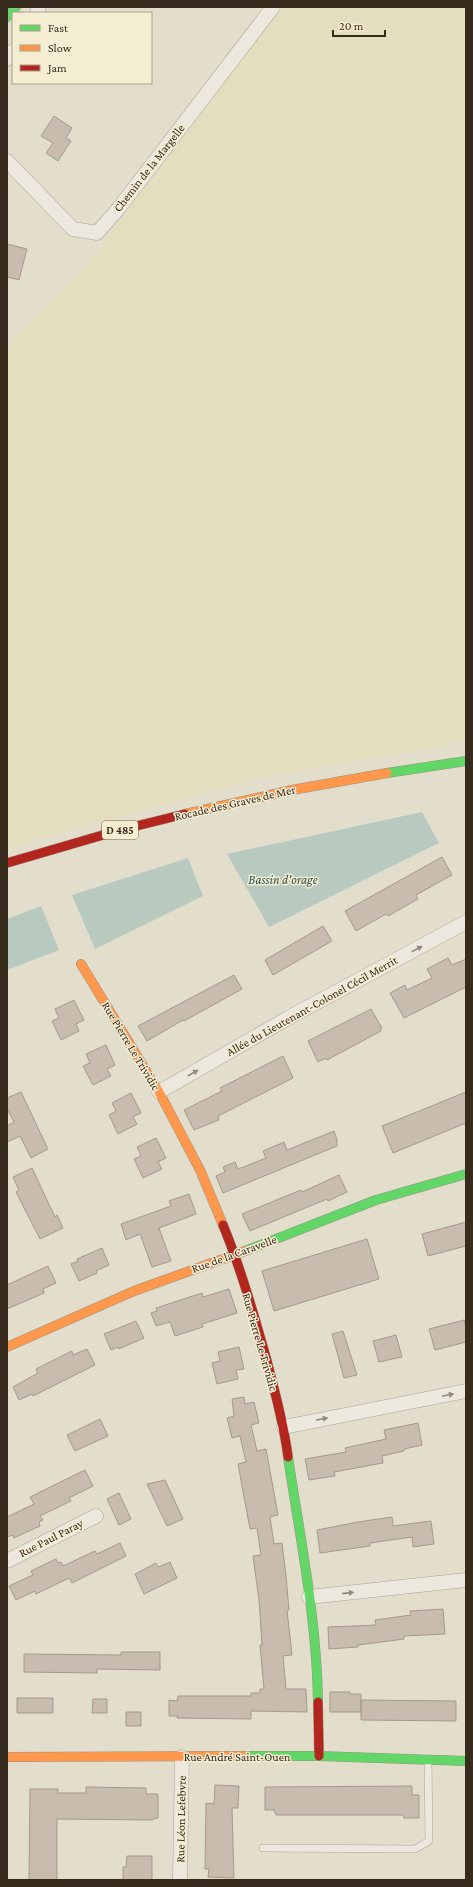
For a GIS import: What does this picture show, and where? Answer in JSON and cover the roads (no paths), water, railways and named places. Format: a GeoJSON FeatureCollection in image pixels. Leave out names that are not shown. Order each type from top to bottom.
{"type":"FeatureCollection","features":[{"type":"Feature","properties":{"kind":"street"},"geometry":{"type":"LineString","coordinates":[[7,17],[16,7]]}},
{"type":"Feature","properties":{"kind":"street","name":"Chemin de la Margelle"},"geometry":{"type":"LineString","coordinates":[[7,160],[73,229],[97,233],[119,208],[273,7]]}},
{"type":"Feature","properties":{"kind":"street","name":"Rocade des Graves de Mer"},"geometry":{"type":"LineString","coordinates":[[7,863],[84,839],[235,802],[381,772],[466,761]]}},
{"type":"Feature","properties":{"kind":"street","name":"Allée du Lieutenant-Colonel Cécil Merrit"},"geometry":{"type":"LineString","coordinates":[[159,1092],[288,1018],[466,922]]}},
{"type":"Feature","properties":{"kind":"street","name":"Rue Pierre Le Trividic"},"geometry":{"type":"LineString","coordinates":[[81,964],[159,1092],[200,1170],[235,1255],[259,1333],[284,1427],[309,1597],[318,1674],[319,1756]]}},
{"type":"Feature","properties":{"kind":"street","name":"Rue de la Caravelle"},"geometry":{"type":"LineString","coordinates":[[7,1347],[134,1291],[235,1255],[376,1200],[466,1174]]}},
{"type":"Feature","properties":{"kind":"street"},"geometry":{"type":"LineString","coordinates":[[284,1427],[466,1392]]}},
{"type":"Feature","properties":{"kind":"street","name":"Rue Paul Paray"},"geometry":{"type":"LineString","coordinates":[[7,1561],[96,1516]]}},
{"type":"Feature","properties":{"kind":"street"},"geometry":{"type":"LineString","coordinates":[[309,1597],[466,1580]]}},
{"type":"Feature","properties":{"kind":"street","name":"Rue André Saint-Ouen"},"geometry":{"type":"LineString","coordinates":[[7,1757],[319,1756],[466,1761]]}},
{"type":"Feature","properties":{"kind":"street","name":"Rue Léon Lefebvre"},"geometry":{"type":"LineString","coordinates":[[180,1880],[182,1757]]}},
{"type":"Feature","properties":{"kind":"lane"},"geometry":{"type":"LineString","coordinates":[[263,1848],[415,1849],[429,1841],[428,1760]]}},
{"type":"Feature","properties":{"kind":"water","name":"Bassin d'orage"},"geometry":{"type":"Polygon","coordinates":[[[422,812],[439,843],[269,927],[227,854],[422,812]]]}},
{"type":"Feature","properties":{"kind":"water"},"geometry":{"type":"Polygon","coordinates":[[[188,858],[203,896],[95,949],[72,895],[188,858]]]}},
{"type":"Feature","properties":{"kind":"water"},"geometry":{"type":"Polygon","coordinates":[[[41,906],[59,950],[7,970],[7,919],[41,906]]]}}]}
